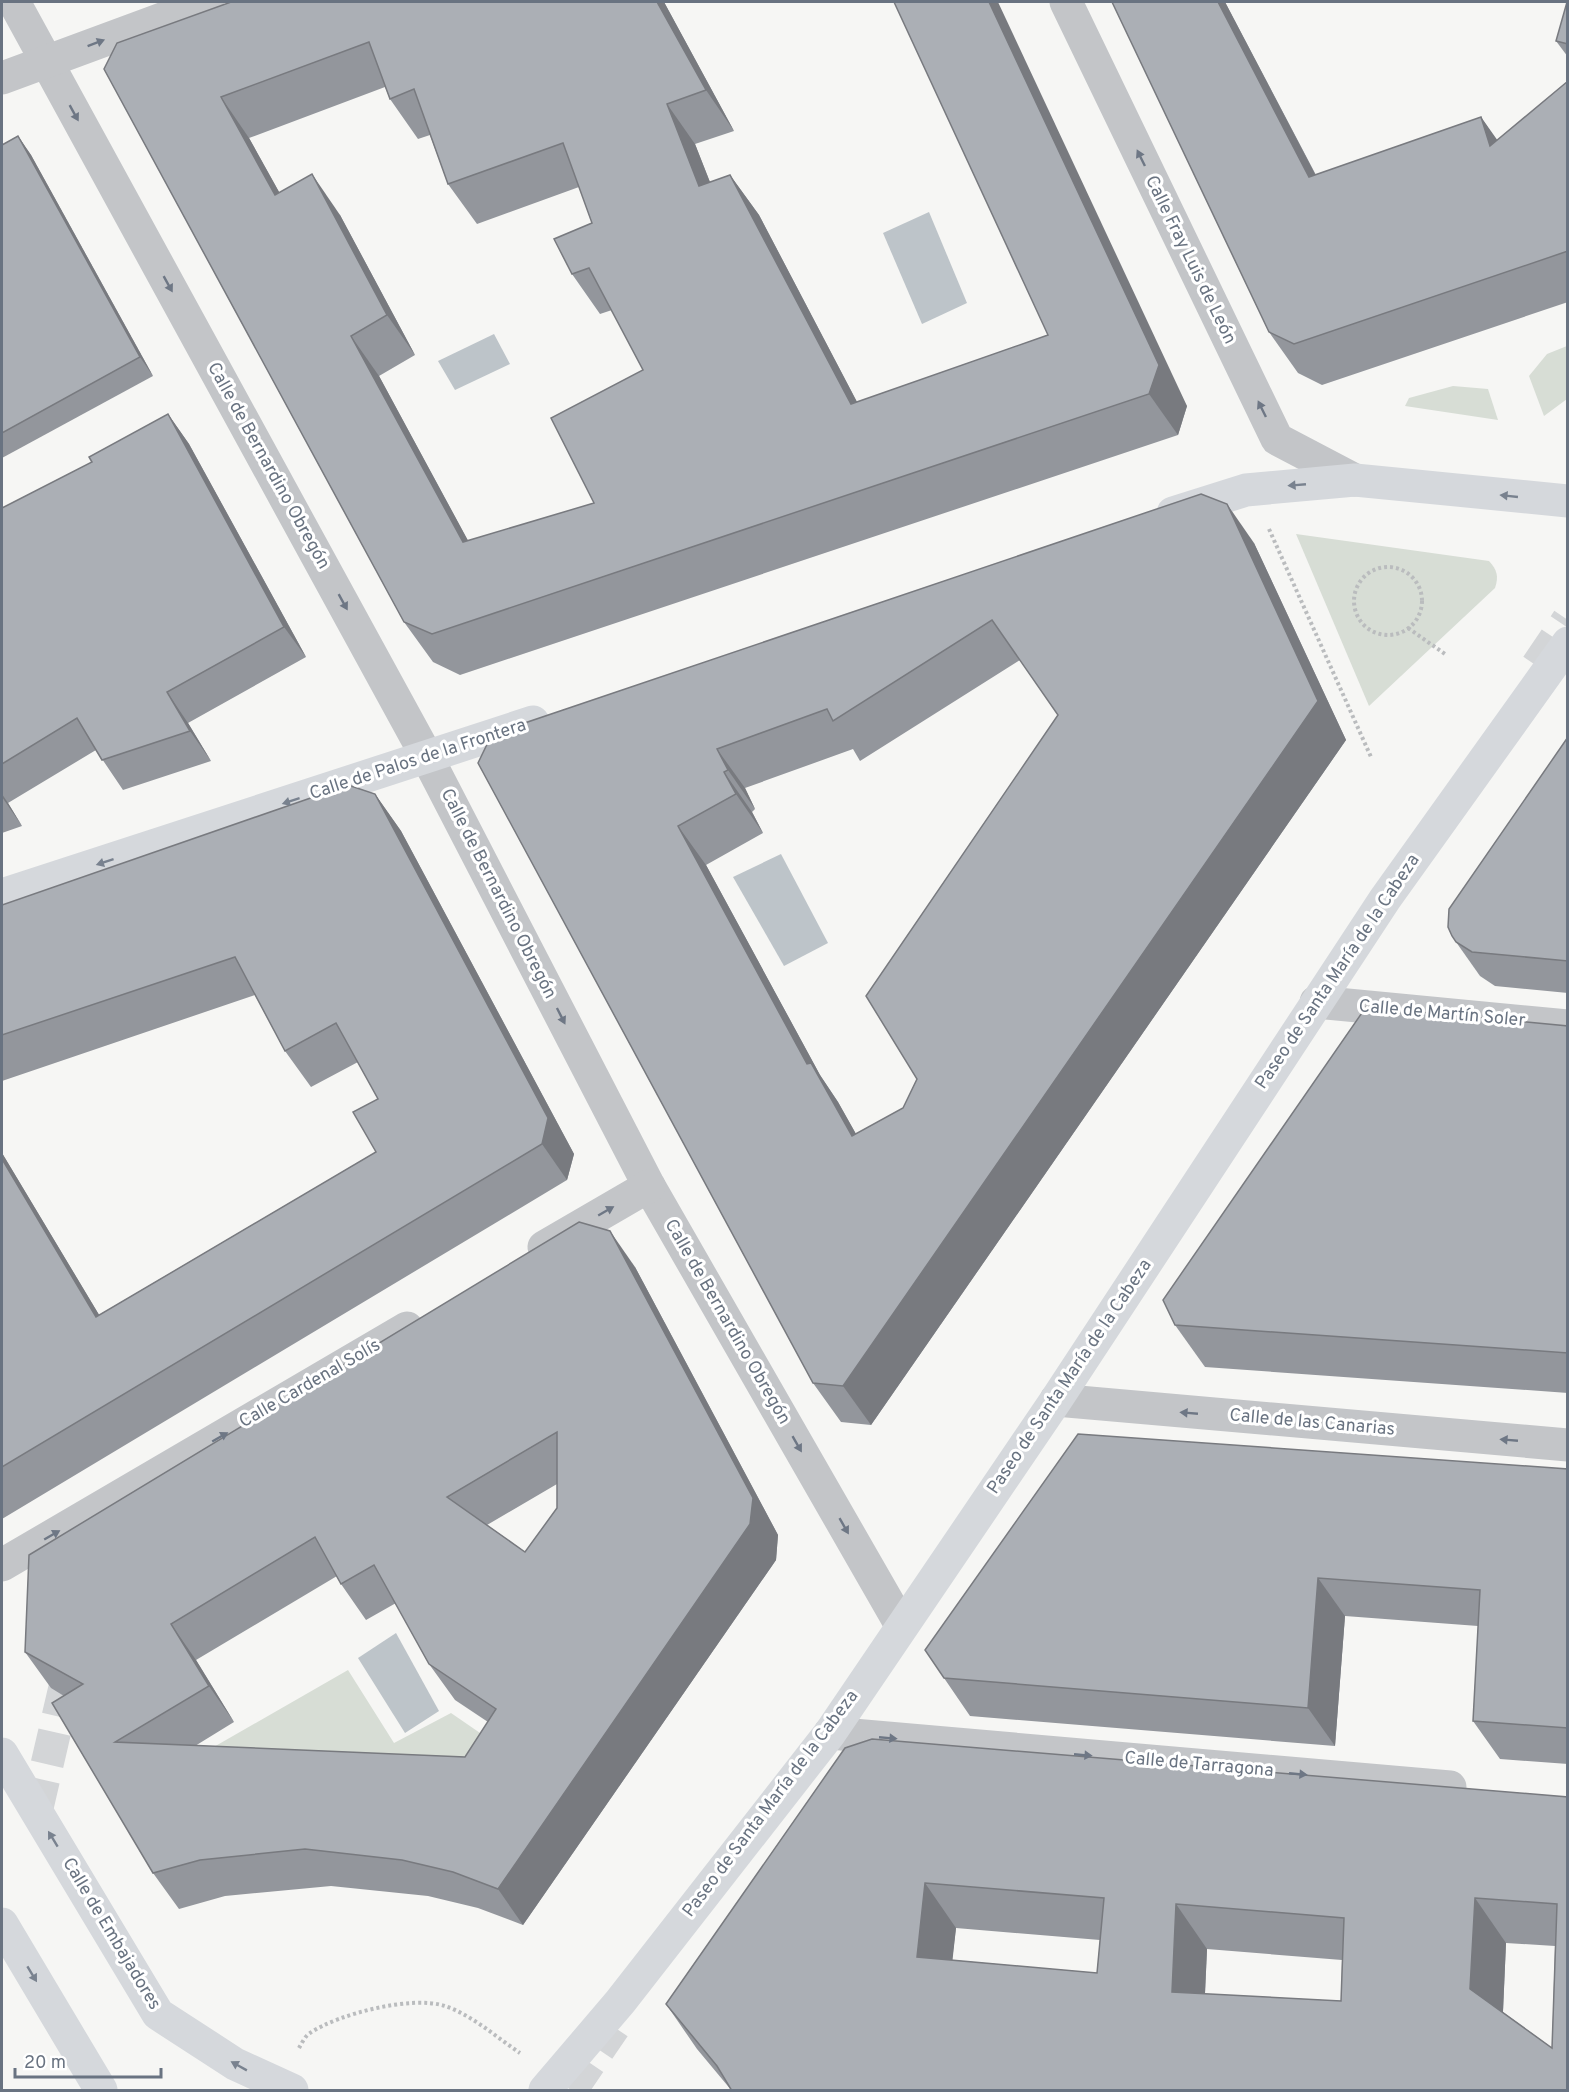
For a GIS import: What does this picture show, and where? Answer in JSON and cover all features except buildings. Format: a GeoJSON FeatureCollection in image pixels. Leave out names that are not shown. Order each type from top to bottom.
{"type":"FeatureCollection","features":[{"type":"Feature","properties":{"kind":"main road"},"geometry":{"type":"LineString","coordinates":[[1143,523],[1246,490],[1355,480],[1568,501]]}},
{"type":"Feature","properties":{"kind":"main road","name":"Paseo de Santa María de la Cabeza"},"geometry":{"type":"LineString","coordinates":[[545,2091],[620,2002],[830,1733],[901,1625],[1056,1400],[1385,899],[1568,643]]}},
{"type":"Feature","properties":{"kind":"main road","name":"Calle de Palos de la Frontera"},"geometry":{"type":"LineString","coordinates":[[2,895],[564,712]]}},
{"type":"Feature","properties":{"kind":"main road","name":"Calle de Embajadores"},"geometry":{"type":"LineString","coordinates":[[2,1754],[158,2014],[235,2064],[292,2091]]}},
{"type":"Feature","properties":{"kind":"main road"},"geometry":{"type":"LineString","coordinates":[[2,1924],[101,2091]]}},
{"type":"Feature","properties":{"kind":"street","name":"Calle de Bernardino Obregón"},"geometry":{"type":"LineString","coordinates":[[14,2],[427,757],[649,1186],[901,1625]]}},
{"type":"Feature","properties":{"kind":"street"},"geometry":{"type":"LineString","coordinates":[[2,78],[208,2]]}},
{"type":"Feature","properties":{"kind":"street","name":"Calle Fray Luis de León"},"geometry":{"type":"LineString","coordinates":[[1066,2],[1276,439],[1355,480]]}},
{"type":"Feature","properties":{"kind":"street","name":"Calle de Martín Soler"},"geometry":{"type":"LineString","coordinates":[[1316,1002],[1568,1026]]}},
{"type":"Feature","properties":{"kind":"street"},"geometry":{"type":"LineString","coordinates":[[523,1260],[649,1186]]}},
{"type":"Feature","properties":{"kind":"street","name":"Calle Cardenal Solís"},"geometry":{"type":"LineString","coordinates":[[2,1565],[431,1313]]}},
{"type":"Feature","properties":{"kind":"street","name":"Calle de las Canarias"},"geometry":{"type":"LineString","coordinates":[[1056,1400],[1568,1445]]}},
{"type":"Feature","properties":{"kind":"street","name":"Calle de Tarragona"},"geometry":{"type":"LineString","coordinates":[[830,1733],[1484,1790]]}},
{"type":"Feature","properties":{"kind":"path"},"geometry":{"type":"LineString","coordinates":[[1267,524],[1371,757]]}},
{"type":"Feature","properties":{"kind":"path"},"geometry":{"type":"LineString","coordinates":[[1384,567],[1395,567],[1414,579],[1422,599],[1421,610],[1416,621],[1408,628],[1387,634],[1376,632],[1359,618],[1354,596],[1364,577],[1384,567]]}},
{"type":"Feature","properties":{"kind":"path"},"geometry":{"type":"LineString","coordinates":[[1408,628],[1445,654]]}},
{"type":"Feature","properties":{"kind":"path"},"geometry":{"type":"LineString","coordinates":[[298,2048],[308,2034],[334,2020],[400,2004],[444,2005],[502,2042]]}},
{"type":"Feature","properties":{"kind":"shaded area"},"geometry":{"type":"Polygon","coordinates":[[[929,212],[967,303],[922,324],[883,233],[929,212]]]}},
{"type":"Feature","properties":{"kind":"shaded area"},"geometry":{"type":"Polygon","coordinates":[[[494,334],[510,364],[455,390],[438,361],[494,334]]]}},
{"type":"Feature","properties":{"kind":"shaded area"},"geometry":{"type":"Polygon","coordinates":[[[1567,346],[1567,399],[1544,416],[1529,376],[1547,354],[1567,346]]]}},
{"type":"Feature","properties":{"kind":"shaded area"},"geometry":{"type":"Polygon","coordinates":[[[1453,386],[1488,389],[1498,420],[1405,406],[1409,398],[1453,386]]]}},
{"type":"Feature","properties":{"kind":"shaded area"},"geometry":{"type":"Polygon","coordinates":[[[1296,534],[1489,561],[1497,577],[1495,588],[1369,706],[1296,534]]]}},
{"type":"Feature","properties":{"kind":"shaded area"},"geometry":{"type":"Polygon","coordinates":[[[781,854],[828,943],[784,966],[733,877],[781,854]]]}},
{"type":"Feature","properties":{"kind":"shaded area"},"geometry":{"type":"Polygon","coordinates":[[[396,1633],[439,1711],[405,1733],[358,1658],[396,1633]]]}},
{"type":"Feature","properties":{"kind":"shaded area"},"geometry":{"type":"Polygon","coordinates":[[[348,1670],[394,1743],[451,1713],[499,1746],[474,1780],[212,1748],[348,1670]]]}},
{"type":"Feature","properties":{"kind":"tunnel"},"geometry":{"type":"LineString","coordinates":[[1537,666],[1568,620]]}},
{"type":"Feature","properties":{"kind":"tunnel"},"geometry":{"type":"LineString","coordinates":[[36,1812],[69,1670]]}},
{"type":"Feature","properties":{"kind":"tunnel"},"geometry":{"type":"LineString","coordinates":[[571,2090],[614,2027]]}}]}
